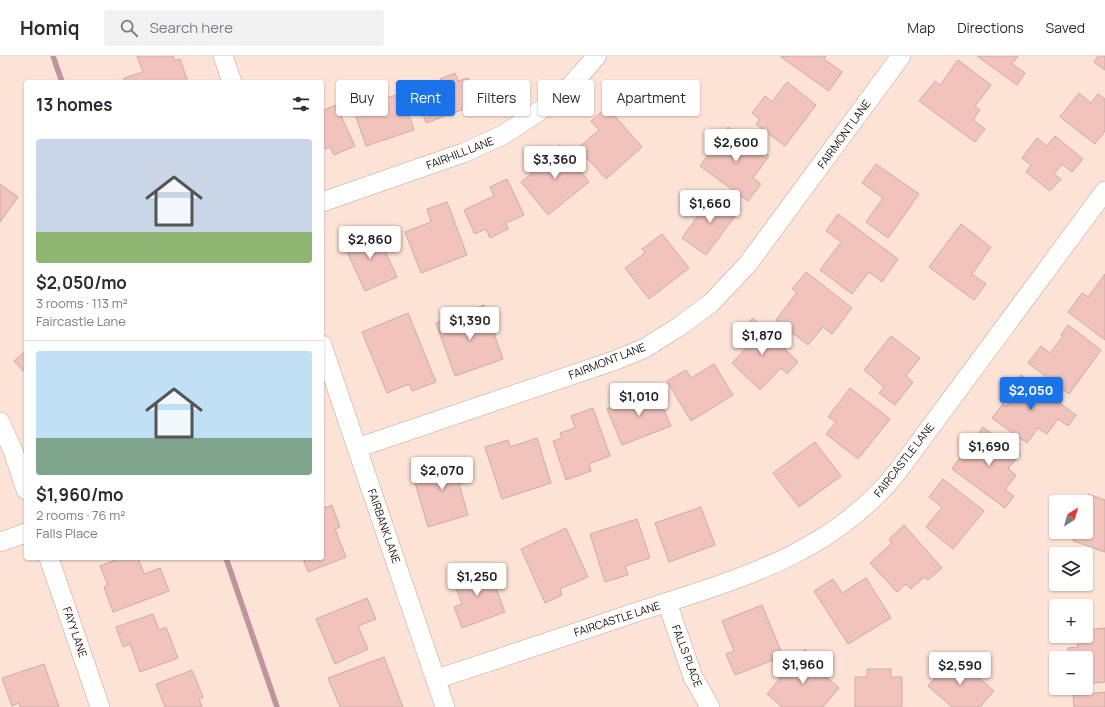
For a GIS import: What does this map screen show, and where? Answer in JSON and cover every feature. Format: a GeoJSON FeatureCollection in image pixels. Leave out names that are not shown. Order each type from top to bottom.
{"type":"FeatureCollection","features":[{"type":"Feature","properties":{"kind":"street"},"geometry":{"type":"LineString","coordinates":[[223,56],[231,80]]}},
{"type":"Feature","properties":{"kind":"street","name":"FAIRHILL LANE"},"geometry":{"type":"LineString","coordinates":[[324,201],[463,153],[503,135],[563,94],[597,56]]}},
{"type":"Feature","properties":{"kind":"street","name":"FAIRMONT LANE"},"geometry":{"type":"LineString","coordinates":[[357,448],[616,360],[655,342],[695,315],[724,291],[747,265],[901,56]]}},
{"type":"Feature","properties":{"kind":"street","name":"FAIRCASTLE LANE"},"geometry":{"type":"LineString","coordinates":[[436,679],[667,602],[788,558],[820,541],[861,511],[887,485],[1105,192]]}},
{"type":"Feature","properties":{"kind":"street","name":"FAIRBANK LANE"},"geometry":{"type":"LineString","coordinates":[[324,351],[445,707]]}},
{"type":"Feature","properties":{"kind":"street"},"geometry":{"type":"LineString","coordinates":[[0,422],[13,451],[24,484]]}},
{"type":"Feature","properties":{"kind":"street"},"geometry":{"type":"LineString","coordinates":[[0,542],[24,534]]}},
{"type":"Feature","properties":{"kind":"street","name":"FAYY LANE"},"geometry":{"type":"LineString","coordinates":[[50,560],[100,707]]}},
{"type":"Feature","properties":{"kind":"street","name":"FALLS PLACE"},"geometry":{"type":"LineString","coordinates":[[667,602],[694,677],[710,707]]}},
{"type":"Feature","properties":{"kind":"building"},"geometry":{"type":"Polygon","coordinates":[[[137,56],[173,56],[175,61],[180,59],[187,80],[124,80],[124,78],[143,72],[137,56]]]}},
{"type":"Feature","properties":{"kind":"building"},"geometry":{"type":"Polygon","coordinates":[[[781,56],[826,56],[824,59],[842,72],[829,91],[781,56]]]}},
{"type":"Feature","properties":{"kind":"building"},"geometry":{"type":"Polygon","coordinates":[[[977,56],[1018,56],[1012,64],[1025,73],[1017,85],[977,56]]]}},
{"type":"Feature","properties":{"kind":"building"},"geometry":{"type":"Polygon","coordinates":[[[1098,56],[1105,56],[1105,70],[1094,62],[1098,56]]]}},
{"type":"Feature","properties":{"kind":"building"},"geometry":{"type":"Polygon","coordinates":[[[958,60],[991,85],[975,106],[980,110],[973,120],[985,129],[975,142],[919,101],[935,81],[940,85],[958,60]]]}},
{"type":"Feature","properties":{"kind":"building"},"geometry":{"type":"Polygon","coordinates":[[[455,73],[458,81],[468,78],[469,80],[463,80],[463,109],[455,112],[455,80],[440,79],[455,73]]]}},
{"type":"Feature","properties":{"kind":"building"},"geometry":{"type":"Polygon","coordinates":[[[787,82],[816,105],[785,146],[756,124],[760,119],[752,113],[765,96],[772,102],[787,82]]]}},
{"type":"Feature","properties":{"kind":"building"},"geometry":{"type":"Polygon","coordinates":[[[1079,93],[1091,103],[1098,94],[1105,99],[1105,131],[1095,144],[1060,117],[1079,93]]]}},
{"type":"Feature","properties":{"kind":"building"},"geometry":{"type":"Polygon","coordinates":[[[396,95],[396,116],[409,116],[414,130],[366,146],[356,116],[388,116],[388,98],[396,95]]]}},
{"type":"Feature","properties":{"kind":"building"},"geometry":{"type":"Polygon","coordinates":[[[336,105],[336,116],[341,116],[355,146],[334,155],[330,147],[324,149],[324,110],[336,105]]]}},
{"type":"Feature","properties":{"kind":"building"},"geometry":{"type":"Polygon","coordinates":[[[602,111],[602,116],[615,116],[642,147],[606,179],[578,148],[599,130],[591,121],[602,111]]]}},
{"type":"Feature","properties":{"kind":"building"},"geometry":{"type":"Polygon","coordinates":[[[423,116],[445,116],[426,123],[423,116]]]}},
{"type":"Feature","properties":{"kind":"building"},"geometry":{"type":"Polygon","coordinates":[[[728,127],[769,156],[753,178],[761,184],[748,201],[700,166],[728,127]]]}},
{"type":"Feature","properties":{"kind":"building"},"geometry":{"type":"Polygon","coordinates":[[[1055,136],[1083,159],[1072,172],[1062,164],[1054,174],[1061,179],[1050,191],[1026,172],[1031,165],[1022,158],[1037,138],[1047,146],[1055,136]]]}},
{"type":"Feature","properties":{"kind":"building"},"geometry":{"type":"Polygon","coordinates":[[[560,145],[589,182],[548,215],[521,182],[544,164],[540,160],[560,145]]]}},
{"type":"Feature","properties":{"kind":"building"},"geometry":{"type":"Polygon","coordinates":[[[876,164],[919,194],[888,238],[866,222],[883,198],[862,183],[876,164]]]}},
{"type":"Feature","properties":{"kind":"building"},"geometry":{"type":"Polygon","coordinates":[[[507,179],[524,215],[506,223],[508,229],[490,238],[486,229],[475,234],[464,210],[494,196],[490,187],[507,179]]]}},
{"type":"Feature","properties":{"kind":"building"},"geometry":{"type":"Polygon","coordinates":[[[0,184],[18,197],[0,222],[0,184]]]}},
{"type":"Feature","properties":{"kind":"building"},"geometry":{"type":"Polygon","coordinates":[[[714,193],[739,211],[706,255],[682,238],[714,193]]]}},
{"type":"Feature","properties":{"kind":"building"},"geometry":{"type":"Polygon","coordinates":[[[447,202],[467,255],[421,273],[405,232],[431,222],[427,209],[447,202]]]}},
{"type":"Feature","properties":{"kind":"building"},"geometry":{"type":"Polygon","coordinates":[[[838,214],[898,259],[882,282],[869,272],[852,294],[820,270],[841,242],[826,231],[838,214]]]}},
{"type":"Feature","properties":{"kind":"building"},"geometry":{"type":"Polygon","coordinates":[[[961,224],[991,247],[972,274],[986,284],[974,300],[929,267],[961,224]]]}},
{"type":"Feature","properties":{"kind":"building"},"geometry":{"type":"Polygon","coordinates":[[[375,229],[397,277],[365,291],[343,243],[375,229]]]}},
{"type":"Feature","properties":{"kind":"building"},"geometry":{"type":"Polygon","coordinates":[[[662,234],[689,268],[649,299],[625,268],[645,253],[642,249],[662,234]]]}},
{"type":"Feature","properties":{"kind":"building"},"geometry":{"type":"Polygon","coordinates":[[[806,272],[852,308],[832,334],[823,327],[808,345],[776,320],[797,292],[792,289],[806,272]]]}},
{"type":"Feature","properties":{"kind":"building"},"geometry":{"type":"Polygon","coordinates":[[[1105,274],[1105,340],[1068,312],[1082,293],[1088,297],[1105,274]]]}},
{"type":"Feature","properties":{"kind":"building"},"geometry":{"type":"Polygon","coordinates":[[[484,305],[503,359],[455,376],[436,323],[484,305]]]}},
{"type":"Feature","properties":{"kind":"building"},"geometry":{"type":"Polygon","coordinates":[[[408,313],[436,382],[412,391],[409,384],[387,393],[362,332],[408,313]]]}},
{"type":"Feature","properties":{"kind":"building"},"geometry":{"type":"Polygon","coordinates":[[[753,318],[798,362],[787,374],[781,368],[760,390],[732,363],[750,344],[738,333],[753,318]]]}},
{"type":"Feature","properties":{"kind":"building"},"geometry":{"type":"Polygon","coordinates":[[[1068,325],[1101,350],[1069,394],[1028,363],[1041,346],[1050,353],[1063,336],[1061,335],[1068,325]]]}},
{"type":"Feature","properties":{"kind":"building"},"geometry":{"type":"Polygon","coordinates":[[[891,336],[920,358],[906,376],[913,382],[895,405],[879,393],[884,387],[864,370],[891,336]]]}},
{"type":"Feature","properties":{"kind":"building"},"geometry":{"type":"Polygon","coordinates":[[[24,353],[24,372],[14,361],[24,353]]]}},
{"type":"Feature","properties":{"kind":"building"},"geometry":{"type":"Polygon","coordinates":[[[714,364],[733,395],[691,421],[667,381],[686,370],[691,378],[714,364]]]}},
{"type":"Feature","properties":{"kind":"building"},"geometry":{"type":"Polygon","coordinates":[[[1021,375],[1076,415],[1068,426],[1058,419],[1047,434],[1038,428],[1027,443],[992,418],[1003,404],[1006,407],[1014,397],[1008,392],[1021,375]]]}},
{"type":"Feature","properties":{"kind":"building"},"geometry":{"type":"Polygon","coordinates":[[[850,388],[890,419],[858,459],[826,434],[836,422],[828,417],[850,388]]]}},
{"type":"Feature","properties":{"kind":"building"},"geometry":{"type":"Polygon","coordinates":[[[655,389],[671,426],[622,445],[607,409],[655,389]]]}},
{"type":"Feature","properties":{"kind":"building"},"geometry":{"type":"Polygon","coordinates":[[[593,408],[610,456],[589,464],[591,471],[566,480],[553,441],[562,438],[560,433],[575,428],[571,416],[593,408]]]}},
{"type":"Feature","properties":{"kind":"building"},"geometry":{"type":"Polygon","coordinates":[[[983,427],[1020,454],[1008,469],[1016,475],[1005,490],[1014,496],[1005,508],[952,469],[965,451],[970,455],[979,444],[974,440],[983,427]]]}},
{"type":"Feature","properties":{"kind":"building"},"geometry":{"type":"Polygon","coordinates":[[[537,438],[551,483],[502,499],[485,447],[508,440],[510,447],[537,438]]]}},
{"type":"Feature","properties":{"kind":"building"},"geometry":{"type":"Polygon","coordinates":[[[815,442],[841,476],[799,507],[773,473],[815,442]]]}},
{"type":"Feature","properties":{"kind":"building"},"geometry":{"type":"Polygon","coordinates":[[[463,458],[470,481],[459,484],[468,515],[428,527],[412,472],[463,458]]]}},
{"type":"Feature","properties":{"kind":"building"},"geometry":{"type":"Polygon","coordinates":[[[943,479],[984,511],[953,549],[926,527],[942,507],[929,497],[943,479]]]}},
{"type":"Feature","properties":{"kind":"building"},"geometry":{"type":"Polygon","coordinates":[[[1093,496],[1105,500],[1105,552],[1073,541],[1073,539],[1093,539],[1093,496]]]}},
{"type":"Feature","properties":{"kind":"building"},"geometry":{"type":"Polygon","coordinates":[[[332,505],[340,527],[335,529],[346,557],[308,572],[304,560],[324,560],[324,508],[332,505]]]}},
{"type":"Feature","properties":{"kind":"building"},"geometry":{"type":"Polygon","coordinates":[[[701,507],[715,545],[669,562],[655,523],[701,507]]]}},
{"type":"Feature","properties":{"kind":"building"},"geometry":{"type":"Polygon","coordinates":[[[637,519],[650,558],[625,566],[628,575],[605,582],[590,534],[637,519]]]}},
{"type":"Feature","properties":{"kind":"building"},"geometry":{"type":"Polygon","coordinates":[[[904,525],[942,568],[928,580],[924,577],[911,589],[906,584],[897,592],[870,563],[892,543],[889,539],[904,525]]]}},
{"type":"Feature","properties":{"kind":"building"},"geometry":{"type":"Polygon","coordinates":[[[566,528],[588,577],[560,589],[562,595],[545,603],[521,549],[566,528]]]}},
{"type":"Feature","properties":{"kind":"building"},"geometry":{"type":"Polygon","coordinates":[[[116,560],[139,560],[144,574],[160,568],[169,591],[113,612],[104,587],[108,585],[100,566],[116,560]]]}},
{"type":"Feature","properties":{"kind":"building"},"geometry":{"type":"Polygon","coordinates":[[[487,565],[505,612],[462,628],[454,607],[462,604],[452,578],[487,565]]]}},
{"type":"Feature","properties":{"kind":"building"},"geometry":{"type":"Polygon","coordinates":[[[866,578],[891,618],[848,644],[814,591],[833,579],[842,593],[866,578]]]}},
{"type":"Feature","properties":{"kind":"building"},"geometry":{"type":"Polygon","coordinates":[[[367,598],[376,619],[358,626],[368,649],[335,664],[316,619],[367,598]]]}},
{"type":"Feature","properties":{"kind":"building"},"geometry":{"type":"Polygon","coordinates":[[[762,605],[783,656],[735,675],[726,654],[734,651],[722,621],[762,605]]]}},
{"type":"Feature","properties":{"kind":"building"},"geometry":{"type":"Polygon","coordinates":[[[153,614],[159,630],[166,627],[178,658],[140,672],[130,644],[123,647],[116,627],[153,614]]]}},
{"type":"Feature","properties":{"kind":"building"},"geometry":{"type":"Polygon","coordinates":[[[1105,628],[1105,682],[1093,683],[1093,651],[1068,651],[1068,648],[1078,647],[1078,643],[1093,643],[1093,629],[1105,628]]]}},
{"type":"Feature","properties":{"kind":"building"},"geometry":{"type":"Polygon","coordinates":[[[805,649],[817,660],[813,665],[839,688],[823,707],[782,707],[767,694],[805,649]]]}},
{"type":"Feature","properties":{"kind":"building"},"geometry":{"type":"Polygon","coordinates":[[[954,656],[994,691],[980,707],[952,707],[928,686],[954,656]]]}},
{"type":"Feature","properties":{"kind":"building"},"geometry":{"type":"Polygon","coordinates":[[[384,657],[403,707],[340,707],[328,678],[384,657]]]}},
{"type":"Feature","properties":{"kind":"building"},"geometry":{"type":"Polygon","coordinates":[[[44,664],[59,707],[20,707],[19,703],[12,706],[2,678],[44,664]]]}},
{"type":"Feature","properties":{"kind":"building"},"geometry":{"type":"Polygon","coordinates":[[[867,669],[891,669],[891,677],[902,677],[902,707],[855,707],[855,677],[867,677],[867,669]]]}},
{"type":"Feature","properties":{"kind":"building"},"geometry":{"type":"Polygon","coordinates":[[[192,670],[203,697],[199,699],[202,707],[165,707],[156,684],[192,670]]]}},
{"type":"Feature","properties":{"kind":"building"},"geometry":{"type":"Polygon","coordinates":[[[1105,692],[1105,707],[1074,707],[1073,695],[1093,695],[1093,693],[1105,692]]]}},
{"type":"Feature","properties":{"kind":"waterway"},"geometry":{"type":"LineString","coordinates":[[53,56],[61,80]]}},
{"type":"Feature","properties":{"kind":"waterway"},"geometry":{"type":"LineString","coordinates":[[227,560],[277,707]]}}]}
